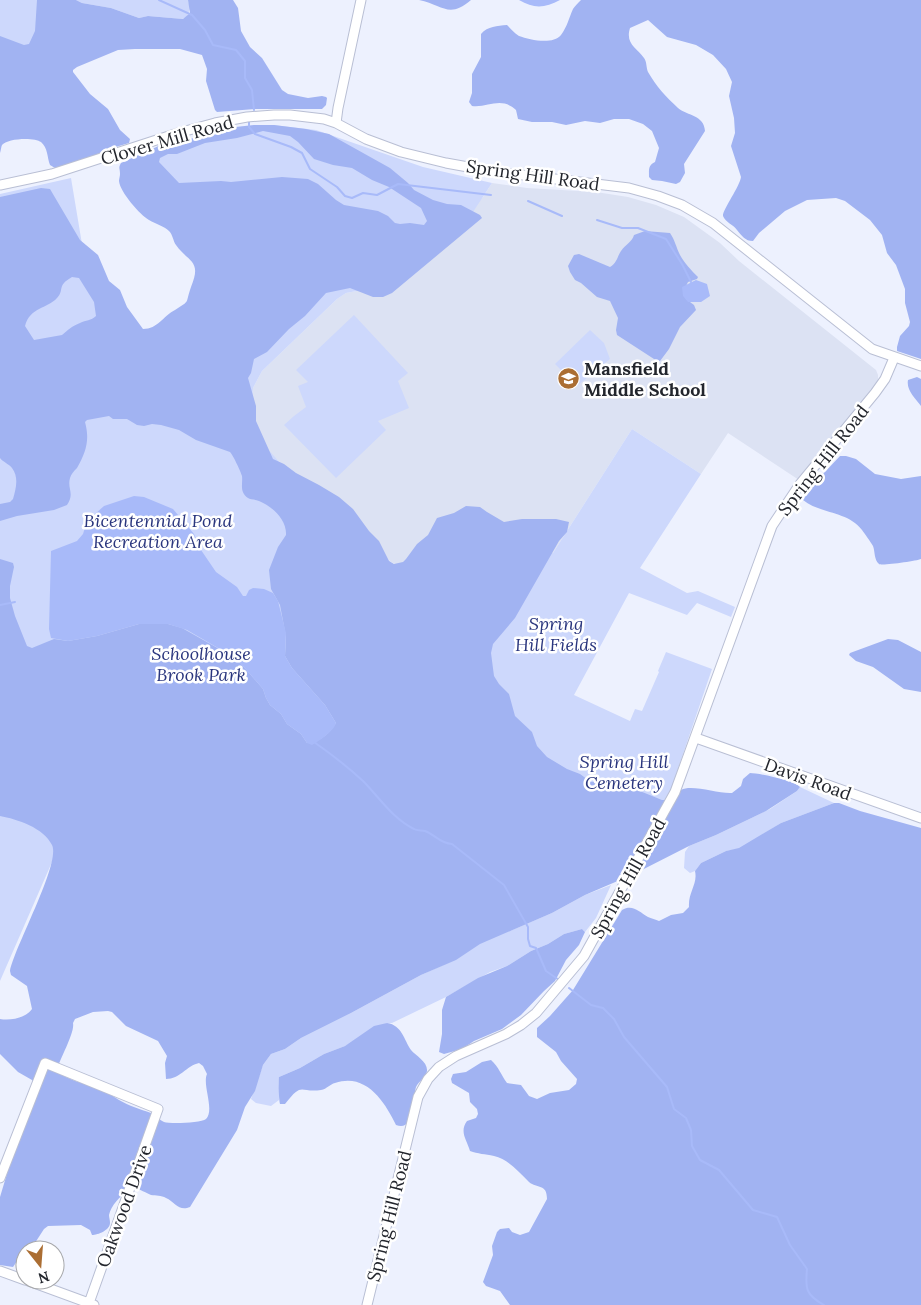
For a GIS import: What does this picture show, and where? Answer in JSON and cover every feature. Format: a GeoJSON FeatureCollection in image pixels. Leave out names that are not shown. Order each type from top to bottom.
{"type":"FeatureCollection","features":[{"type":"Feature","properties":{"kind":"street"},"geometry":{"type":"LineString","coordinates":[[336,123],[361,0]]}},
{"type":"Feature","properties":{"kind":"street","name":"Clover Mill Road"},"geometry":{"type":"LineString","coordinates":[[0,186],[52,174],[178,133],[247,116],[290,115],[324,119],[336,123]]}},
{"type":"Feature","properties":{"kind":"street","name":"Spring Hill Road"},"geometry":{"type":"LineString","coordinates":[[336,123],[366,139],[401,152],[446,163],[490,171],[628,188],[682,205],[713,223],[872,349],[894,358],[875,393],[800,484],[772,526],[675,792],[584,956],[542,1006],[521,1025],[506,1034],[456,1056],[439,1067],[428,1079],[418,1097],[367,1305]]}},
{"type":"Feature","properties":{"kind":"street"},"geometry":{"type":"LineString","coordinates":[[894,358],[921,366]]}},
{"type":"Feature","properties":{"kind":"street","name":"Davis Road"},"geometry":{"type":"LineString","coordinates":[[696,738],[921,818]]}},
{"type":"Feature","properties":{"kind":"street","name":"Oakwood Drive"},"geometry":{"type":"LineString","coordinates":[[0,1178],[45,1063],[158,1109],[92,1304]]}},
{"type":"Feature","properties":{"kind":"street"},"geometry":{"type":"LineString","coordinates":[[0,1271],[15,1276]]}},
{"type":"Feature","properties":{"kind":"street"},"geometry":{"type":"LineString","coordinates":[[54,1290],[92,1304]]}},
{"type":"Feature","properties":{"kind":"shaded area"},"geometry":{"type":"Polygon","coordinates":[[[519,0],[560,0],[549,5],[535,6],[519,0]]]}},
{"type":"Feature","properties":{"kind":"shaded area","name":"Mansfield Middle School"},"geometry":{"type":"Polygon","coordinates":[[[492,183],[527,188],[596,192],[628,197],[656,205],[684,217],[720,243],[739,261],[876,370],[878,382],[799,480],[728,433],[701,474],[632,429],[553,553],[528,542],[410,572],[391,562],[273,456],[254,422],[253,388],[262,371],[337,299],[346,293],[362,290],[483,197],[492,183]]]}},
{"type":"Feature","properties":{"kind":"shaded area"},"geometry":{"type":"Polygon","coordinates":[[[696,280],[707,284],[710,296],[701,302],[688,302],[683,296],[682,287],[696,280]]]}},
{"type":"Feature","properties":{"kind":"shaded area"},"geometry":{"type":"Polygon","coordinates":[[[134,496],[144,497],[173,509],[194,534],[201,550],[216,572],[237,587],[243,596],[246,596],[249,590],[253,588],[264,589],[273,593],[278,601],[286,633],[285,656],[292,668],[325,705],[336,723],[326,736],[312,745],[307,743],[301,734],[287,724],[281,714],[270,705],[263,689],[237,659],[187,630],[168,624],[139,624],[97,636],[68,641],[51,638],[49,629],[51,551],[77,541],[83,534],[87,521],[104,506],[134,496]]]}},
{"type":"Feature","properties":{"kind":"green space"},"geometry":{"type":"Polygon","coordinates":[[[0,0],[65,0],[96,24],[0,72],[0,0]]]}},
{"type":"Feature","properties":{"kind":"green space"},"geometry":{"type":"Polygon","coordinates":[[[37,0],[76,0],[82,3],[111,8],[139,18],[148,16],[183,19],[190,13],[188,0],[233,0],[238,8],[241,31],[250,47],[262,58],[282,90],[288,94],[308,98],[326,97],[326,105],[322,109],[255,109],[217,112],[206,81],[207,69],[202,55],[180,49],[118,50],[77,67],[73,72],[90,94],[108,109],[120,130],[130,139],[129,143],[55,168],[50,165],[45,147],[38,140],[21,139],[9,141],[2,145],[0,153],[0,36],[24,45],[29,44],[35,31],[37,0]]]}},
{"type":"Feature","properties":{"kind":"green space"},"geometry":{"type":"Polygon","coordinates":[[[76,0],[188,0],[190,8],[187,17],[183,19],[148,16],[139,18],[111,8],[82,3],[76,0]]]}},
{"type":"Feature","properties":{"kind":"green space"},"geometry":{"type":"Polygon","coordinates":[[[419,0],[471,0],[457,9],[451,10],[419,0]]]}},
{"type":"Feature","properties":{"kind":"green space"},"geometry":{"type":"Polygon","coordinates":[[[581,0],[921,0],[921,359],[897,351],[900,336],[909,326],[910,322],[905,303],[905,289],[896,265],[887,253],[882,235],[870,220],[845,201],[836,198],[807,200],[785,211],[759,233],[753,241],[744,238],[724,218],[723,213],[741,177],[731,146],[735,133],[729,96],[732,82],[726,69],[713,55],[696,45],[667,37],[648,20],[630,28],[630,42],[645,60],[648,72],[658,87],[678,108],[695,116],[704,126],[705,131],[684,164],[685,173],[680,182],[676,184],[652,180],[649,177],[649,168],[655,162],[659,148],[652,131],[643,124],[629,119],[614,119],[600,123],[585,121],[566,125],[552,122],[532,122],[518,119],[516,110],[505,104],[472,106],[469,102],[472,93],[472,74],[481,57],[481,34],[484,31],[493,27],[507,25],[519,36],[535,40],[553,40],[561,35],[573,9],[581,0]]]}},
{"type":"Feature","properties":{"kind":"green space","name":"Schoolhouse Brook Park"},"geometry":{"type":"Polygon","coordinates":[[[254,125],[274,125],[329,134],[390,168],[414,190],[433,200],[461,205],[482,218],[392,293],[383,297],[373,297],[350,288],[326,293],[267,352],[254,359],[248,378],[256,406],[256,421],[273,459],[339,497],[353,509],[379,541],[389,561],[394,564],[403,562],[406,559],[417,544],[428,535],[437,518],[454,513],[466,506],[480,507],[504,522],[522,519],[556,519],[569,522],[567,532],[559,541],[515,618],[493,644],[491,653],[494,676],[509,694],[515,716],[532,732],[537,746],[547,757],[567,769],[580,774],[591,782],[605,781],[625,785],[662,800],[668,800],[677,792],[686,788],[732,793],[741,786],[743,779],[750,773],[784,780],[800,787],[797,791],[766,811],[689,846],[634,874],[585,895],[552,913],[480,944],[456,960],[421,975],[301,1038],[285,1049],[271,1054],[263,1065],[255,1091],[245,1107],[237,1130],[190,1207],[183,1208],[164,1197],[151,1195],[137,1189],[132,1190],[122,1195],[114,1205],[109,1215],[109,1226],[103,1232],[92,1235],[90,1230],[81,1225],[48,1226],[37,1240],[15,1240],[15,1264],[13,1267],[0,1265],[0,1197],[34,1084],[32,1080],[18,1072],[0,1054],[0,1019],[18,1018],[26,1015],[32,1009],[27,986],[11,975],[10,971],[44,886],[53,855],[52,845],[37,829],[14,819],[0,816],[0,559],[13,563],[10,598],[27,646],[32,648],[54,639],[68,641],[97,636],[139,624],[168,624],[182,628],[237,659],[263,689],[270,705],[281,714],[287,724],[301,734],[307,743],[324,737],[336,723],[325,705],[292,668],[285,656],[286,637],[280,605],[271,589],[269,570],[278,547],[286,535],[286,529],[278,514],[269,506],[245,496],[242,491],[242,476],[230,452],[196,440],[179,430],[161,425],[137,425],[127,419],[113,419],[109,416],[87,420],[85,422],[87,435],[85,451],[77,468],[70,477],[71,494],[67,505],[54,510],[17,516],[0,521],[0,504],[10,502],[13,499],[16,475],[12,468],[0,458],[0,197],[41,188],[50,189],[80,240],[98,255],[109,281],[120,290],[127,307],[143,329],[153,327],[186,303],[194,278],[195,267],[176,245],[169,231],[145,217],[127,197],[120,186],[120,166],[121,163],[163,144],[190,139],[226,128],[254,125]],[[263,131],[237,138],[205,143],[177,154],[168,154],[160,158],[159,162],[179,183],[231,182],[282,177],[308,179],[318,184],[344,205],[378,211],[388,216],[395,223],[424,225],[427,221],[421,208],[389,187],[372,180],[352,168],[314,159],[290,136],[263,131]],[[72,277],[62,285],[59,295],[53,302],[35,312],[27,320],[25,326],[34,340],[62,335],[75,325],[96,316],[94,302],[79,278],[72,277]],[[93,1012],[75,1019],[70,1039],[57,1070],[65,1076],[99,1088],[127,1104],[153,1114],[164,1122],[185,1123],[206,1119],[209,1104],[206,1084],[207,1074],[203,1066],[199,1063],[175,1077],[166,1079],[165,1063],[167,1056],[158,1041],[126,1026],[112,1012],[93,1012]]]}},
{"type":"Feature","properties":{"kind":"green space","name":"Schoolhouse Brook Park"},"geometry":{"type":"Polygon","coordinates":[[[273,125],[316,130],[423,167],[492,183],[473,212],[362,290],[346,293],[337,299],[262,371],[253,388],[251,413],[267,448],[281,464],[395,566],[528,542],[553,553],[632,429],[701,474],[640,568],[687,593],[698,591],[735,607],[731,617],[697,603],[687,615],[629,593],[574,695],[630,721],[635,709],[642,711],[666,652],[712,669],[667,801],[510,931],[552,913],[585,895],[611,885],[596,918],[585,932],[582,929],[564,934],[446,997],[392,1023],[387,1023],[345,1046],[324,1054],[300,1068],[279,1077],[279,1100],[271,1106],[256,1103],[251,1099],[263,1065],[271,1054],[285,1049],[301,1038],[421,975],[452,961],[66,830],[0,981],[0,194],[71,178],[83,250],[180,386],[254,346],[131,160],[273,125]]]}},
{"type":"Feature","properties":{"kind":"green space"},"geometry":{"type":"Polygon","coordinates":[[[645,231],[670,233],[682,258],[698,277],[688,282],[685,288],[686,299],[694,305],[696,310],[680,327],[669,349],[660,361],[617,335],[618,318],[610,301],[597,297],[575,280],[568,266],[574,255],[579,254],[610,267],[634,235],[645,231]]]}},
{"type":"Feature","properties":{"kind":"green space"},"geometry":{"type":"Polygon","coordinates":[[[354,315],[408,373],[398,381],[409,408],[378,421],[386,430],[336,478],[284,425],[306,407],[298,386],[308,382],[296,370],[354,315]]]}},
{"type":"Feature","properties":{"kind":"green space"},"geometry":{"type":"Polygon","coordinates":[[[590,330],[604,343],[610,359],[577,386],[555,364],[590,330]]]}},
{"type":"Feature","properties":{"kind":"green space"},"geometry":{"type":"Polygon","coordinates":[[[917,377],[921,379],[921,406],[908,387],[908,380],[917,377]]]}},
{"type":"Feature","properties":{"kind":"green space"},"geometry":{"type":"Polygon","coordinates":[[[840,456],[856,459],[875,474],[901,479],[921,476],[921,559],[879,564],[875,558],[873,546],[856,524],[842,516],[810,505],[803,500],[807,491],[840,456]]]}},
{"type":"Feature","properties":{"kind":"green space"},"geometry":{"type":"Polygon","coordinates":[[[888,639],[898,640],[921,652],[921,692],[904,689],[873,667],[856,661],[849,655],[888,639]]]}},
{"type":"Feature","properties":{"kind":"green space"},"geometry":{"type":"Polygon","coordinates":[[[800,787],[834,803],[781,823],[739,849],[726,851],[701,863],[695,871],[690,873],[684,868],[685,852],[689,846],[770,809],[800,787]]]}},
{"type":"Feature","properties":{"kind":"green space"},"geometry":{"type":"Polygon","coordinates":[[[834,803],[921,828],[921,1305],[510,1305],[500,1291],[486,1286],[483,1282],[493,1255],[492,1246],[500,1229],[509,1228],[512,1232],[520,1235],[529,1232],[547,1199],[547,1194],[543,1188],[529,1182],[504,1160],[470,1151],[464,1136],[464,1129],[467,1121],[476,1118],[478,1114],[477,1109],[470,1102],[469,1093],[452,1083],[453,1074],[466,1072],[482,1062],[491,1060],[507,1083],[521,1085],[529,1096],[537,1099],[550,1093],[569,1090],[576,1084],[577,1079],[561,1061],[556,1052],[537,1037],[537,1028],[573,990],[622,910],[633,908],[659,921],[671,915],[683,913],[689,907],[696,876],[695,871],[701,863],[726,851],[739,848],[781,823],[834,803]]]}},
{"type":"Feature","properties":{"kind":"green space"},"geometry":{"type":"Polygon","coordinates":[[[582,929],[585,932],[579,945],[566,960],[555,981],[521,1015],[502,1029],[474,1041],[462,1049],[444,1054],[439,1052],[442,1034],[442,1010],[446,997],[478,978],[507,966],[564,934],[582,929]]]}},
{"type":"Feature","properties":{"kind":"green space"},"geometry":{"type":"Polygon","coordinates":[[[387,1023],[392,1024],[399,1030],[411,1050],[424,1062],[427,1068],[425,1075],[416,1087],[412,1112],[407,1124],[402,1126],[396,1125],[386,1107],[373,1091],[365,1085],[356,1082],[335,1083],[325,1089],[314,1091],[298,1090],[285,1104],[280,1104],[279,1077],[300,1068],[324,1054],[345,1046],[374,1026],[387,1023]]]}},
{"type":"Feature","properties":{"kind":"waterway"},"geometry":{"type":"LineString","coordinates":[[159,0],[192,15],[205,30],[213,45],[236,50],[245,61],[245,78],[252,90],[254,110]]}},
{"type":"Feature","properties":{"kind":"waterway"},"geometry":{"type":"LineString","coordinates":[[249,122],[249,127],[255,134],[302,153],[310,169],[337,187],[345,196],[352,198],[363,193],[377,195],[398,184],[491,195]]}},
{"type":"Feature","properties":{"kind":"waterway"},"geometry":{"type":"LineString","coordinates":[[528,201],[562,216]]}},
{"type":"Feature","properties":{"kind":"waterway"},"geometry":{"type":"LineString","coordinates":[[597,220],[622,228],[638,228],[666,239],[691,282]]}},
{"type":"Feature","properties":{"kind":"waterway"},"geometry":{"type":"LineString","coordinates":[[0,605],[15,602]]}},
{"type":"Feature","properties":{"kind":"waterway"},"geometry":{"type":"LineString","coordinates":[[314,742],[357,776],[399,819],[415,830],[425,831],[444,842],[452,844],[504,885],[528,927],[530,946],[536,948],[546,971],[559,980]]}},
{"type":"Feature","properties":{"kind":"waterway"},"geometry":{"type":"LineString","coordinates":[[569,988],[591,1005],[603,1008],[614,1019],[624,1037],[667,1087],[674,1109],[686,1118],[691,1130],[692,1146],[700,1160],[719,1170],[753,1210],[777,1217],[790,1245],[807,1269],[806,1282],[808,1291],[813,1298],[824,1305]]}},
{"type":"Feature","properties":{"kind":"place","name":"Mansfield Middle School"},"geometry":{"type":"Point","coordinates":[568,378]}},
{"type":"Feature","properties":{"kind":"park label","name":"Bicentennial Pond Recreation Area"},"geometry":{"type":"Point","coordinates":[158,530]}},
{"type":"Feature","properties":{"kind":"park label","name":"Spring Hill Fields"},"geometry":{"type":"Point","coordinates":[556,633]}},
{"type":"Feature","properties":{"kind":"park label","name":"Spring Hill Cemetery"},"geometry":{"type":"Point","coordinates":[624,771]}}]}
